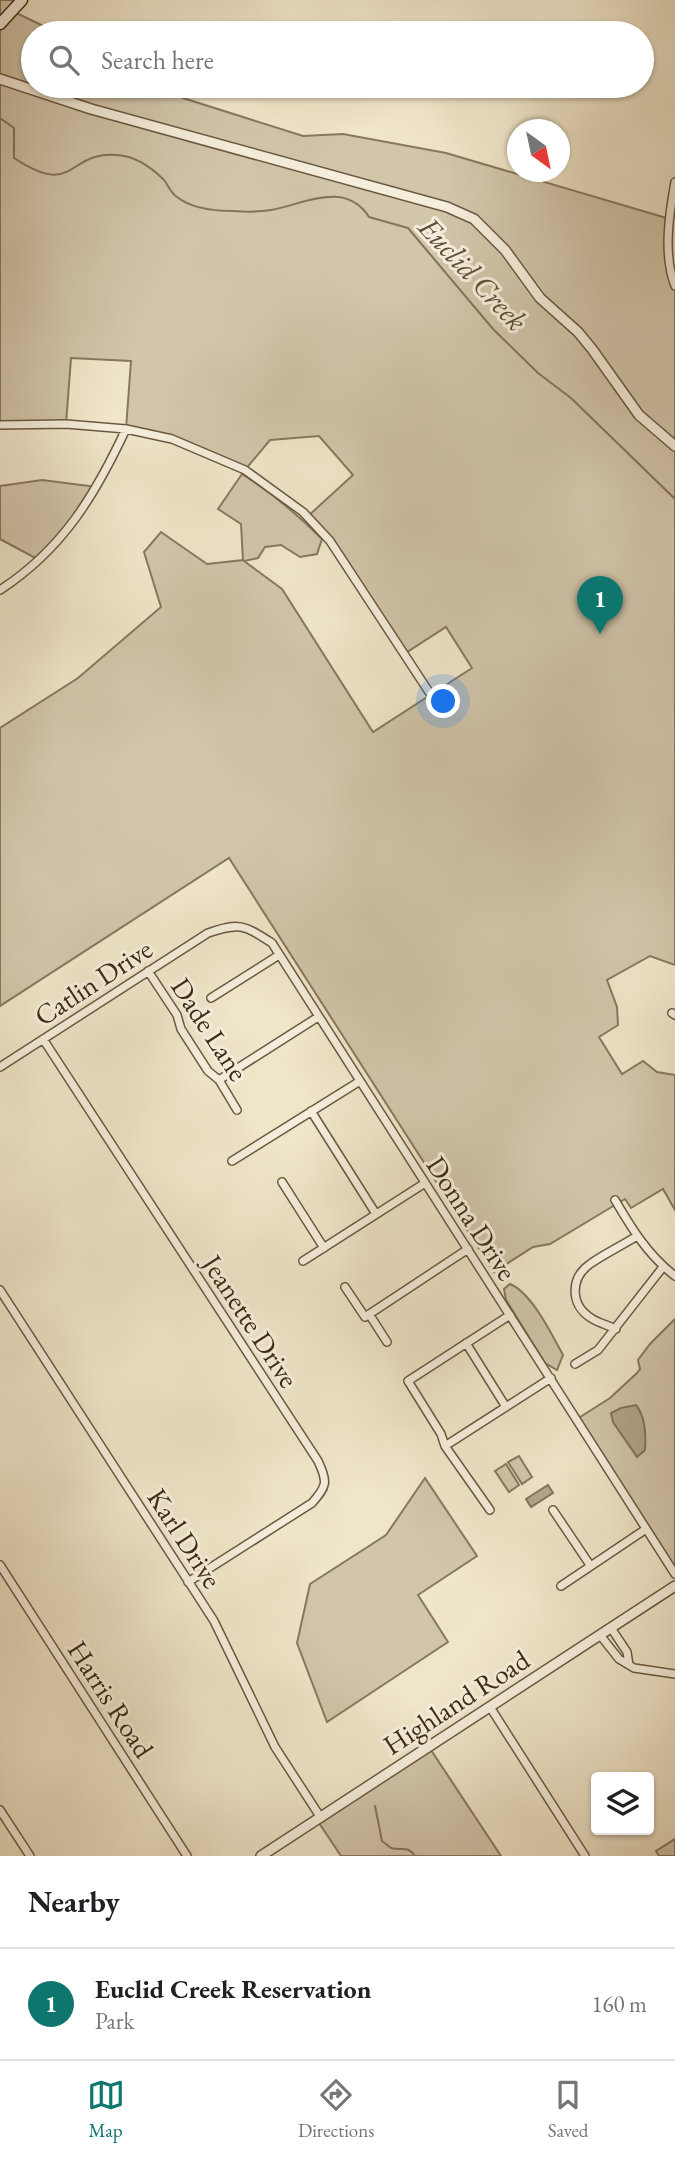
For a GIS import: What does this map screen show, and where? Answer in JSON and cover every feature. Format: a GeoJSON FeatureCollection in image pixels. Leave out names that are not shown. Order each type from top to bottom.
{"type":"FeatureCollection","features":[{"type":"Feature","properties":{"kind":"main road"},"geometry":{"type":"LineString","coordinates":[[0,24],[22,0]]}},
{"type":"Feature","properties":{"kind":"street"},"geometry":{"type":"LineString","coordinates":[[0,79],[21,86]]}},
{"type":"Feature","properties":{"kind":"street"},"geometry":{"type":"LineString","coordinates":[[58,98],[447,207],[474,219],[505,250],[540,298],[585,341],[639,415],[675,446]]}},
{"type":"Feature","properties":{"kind":"street"},"geometry":{"type":"LineString","coordinates":[[675,182],[669,233],[671,275],[675,286]]}},
{"type":"Feature","properties":{"kind":"street"},"geometry":{"type":"LineString","coordinates":[[0,425],[66,424],[126,429],[172,439],[246,470],[303,512],[330,541],[429,692]]}},
{"type":"Feature","properties":{"kind":"street"},"geometry":{"type":"LineString","coordinates":[[0,590],[46,554],[79,517],[104,475],[126,429]]}},
{"type":"Feature","properties":{"kind":"street","name":"Donna Drive"},"geometry":{"type":"LineString","coordinates":[[208,933],[231,925],[251,929],[272,943],[675,1574]]}},
{"type":"Feature","properties":{"kind":"street","name":"Catlin Drive"},"geometry":{"type":"LineString","coordinates":[[0,1067],[208,933]]}},
{"type":"Feature","properties":{"kind":"street"},"geometry":{"type":"LineString","coordinates":[[211,998],[279,955]]}},
{"type":"Feature","properties":{"kind":"street","name":"Dade Lane"},"geometry":{"type":"LineString","coordinates":[[148,971],[177,1016],[181,1029],[208,1071],[219,1080],[237,1110]]}},
{"type":"Feature","properties":{"kind":"street"},"geometry":{"type":"LineString","coordinates":[[219,1080],[318,1017]]}},
{"type":"Feature","properties":{"kind":"street","name":"Jeanette Drive"},"geometry":{"type":"LineString","coordinates":[[43,1039],[325,1477],[324,1490],[312,1503],[188,1582]]}},
{"type":"Feature","properties":{"kind":"street"},"geometry":{"type":"LineString","coordinates":[[232,1161],[360,1081]]}},
{"type":"Feature","properties":{"kind":"street"},"geometry":{"type":"LineString","coordinates":[[311,1111],[376,1214]]}},
{"type":"Feature","properties":{"kind":"street"},"geometry":{"type":"LineString","coordinates":[[282,1182],[324,1248]]}},
{"type":"Feature","properties":{"kind":"street"},"geometry":{"type":"LineString","coordinates":[[303,1261],[425,1183]]}},
{"type":"Feature","properties":{"kind":"street"},"geometry":{"type":"LineString","coordinates":[[615,1200],[637,1237],[663,1267],[675,1276]]}},
{"type":"Feature","properties":{"kind":"street"},"geometry":{"type":"LineString","coordinates":[[616,1329],[591,1319],[580,1310],[574,1294],[577,1278],[587,1265],[637,1237]]}},
{"type":"Feature","properties":{"kind":"street"},"geometry":{"type":"LineString","coordinates":[[345,1287],[365,1317],[468,1249]]}},
{"type":"Feature","properties":{"kind":"street"},"geometry":{"type":"LineString","coordinates":[[575,1364],[598,1350],[663,1267]]}},
{"type":"Feature","properties":{"kind":"street","name":"Karl Drive"},"geometry":{"type":"LineString","coordinates":[[0,1290],[214,1621],[275,1747],[321,1818]]}},
{"type":"Feature","properties":{"kind":"street"},"geometry":{"type":"LineString","coordinates":[[369,1314],[387,1342]]}},
{"type":"Feature","properties":{"kind":"street"},"geometry":{"type":"LineString","coordinates":[[490,1510],[445,1446],[441,1434],[408,1381],[510,1315]]}},
{"type":"Feature","properties":{"kind":"street"},"geometry":{"type":"LineString","coordinates":[[466,1343],[506,1406]]}},
{"type":"Feature","properties":{"kind":"street"},"geometry":{"type":"LineString","coordinates":[[445,1446],[551,1378]]}},
{"type":"Feature","properties":{"kind":"street"},"geometry":{"type":"LineString","coordinates":[[552,1510],[590,1565]]}},
{"type":"Feature","properties":{"kind":"street"},"geometry":{"type":"LineString","coordinates":[[561,1586],[646,1529]]}},
{"type":"Feature","properties":{"kind":"street","name":"Harris Road"},"geometry":{"type":"LineString","coordinates":[[0,1565],[187,1856]]}},
{"type":"Feature","properties":{"kind":"street","name":"Highland Road"},"geometry":{"type":"LineString","coordinates":[[261,1856],[675,1586]]}},
{"type":"Feature","properties":{"kind":"street"},"geometry":{"type":"LineString","coordinates":[[611,1628],[627,1652],[629,1665]]}},
{"type":"Feature","properties":{"kind":"street"},"geometry":{"type":"LineString","coordinates":[[600,1635],[619,1659],[629,1665],[648,1672],[675,1674]]}},
{"type":"Feature","properties":{"kind":"street"},"geometry":{"type":"LineString","coordinates":[[490,1707],[585,1856]]}},
{"type":"Feature","properties":{"kind":"street"},"geometry":{"type":"LineString","coordinates":[[0,1810],[30,1856]]}},
{"type":"Feature","properties":{"kind":"shaded area"},"geometry":{"type":"Polygon","coordinates":[[[0,0],[22,0],[12,11],[33,21],[21,21],[21,98],[183,98],[303,136],[343,134],[446,153],[507,171],[507,182],[544,182],[670,219],[675,286],[675,965],[650,956],[607,980],[617,1007],[618,1025],[599,1037],[622,1074],[643,1061],[657,1072],[675,1075],[675,1210],[663,1189],[631,1208],[625,1199],[550,1244],[533,1247],[494,1272],[229,858],[0,1006],[0,728],[78,678],[161,607],[144,552],[161,532],[207,564],[243,560],[241,524],[218,509],[242,474],[294,512],[322,539],[317,554],[300,557],[281,545],[265,547],[258,558],[244,561],[282,589],[373,732],[472,668],[446,627],[404,654],[330,542],[307,517],[353,475],[319,436],[270,440],[245,470],[213,454],[126,429],[131,361],[71,358],[66,424],[0,425],[0,0]]]}},
{"type":"Feature","properties":{"kind":"shaded area"},"geometry":{"type":"Polygon","coordinates":[[[42,480],[97,487],[39,560],[0,539],[0,486],[42,480]]]}},
{"type":"Feature","properties":{"kind":"shaded area"},"geometry":{"type":"Polygon","coordinates":[[[510,1284],[534,1305],[563,1355],[557,1370],[545,1363],[506,1300],[504,1289],[510,1284]]]}},
{"type":"Feature","properties":{"kind":"shaded area"},"geometry":{"type":"Polygon","coordinates":[[[675,1319],[675,1574],[577,1419],[610,1398],[637,1373],[640,1369],[638,1360],[675,1319]]]}},
{"type":"Feature","properties":{"kind":"shaded area"},"geometry":{"type":"Polygon","coordinates":[[[636,1405],[643,1420],[645,1439],[645,1450],[637,1457],[613,1422],[611,1413],[636,1405]]]}},
{"type":"Feature","properties":{"kind":"shaded area"},"geometry":{"type":"Polygon","coordinates":[[[519,1456],[532,1477],[522,1484],[508,1462],[519,1456]]]}},
{"type":"Feature","properties":{"kind":"shaded area"},"geometry":{"type":"Polygon","coordinates":[[[506,1464],[519,1485],[509,1492],[495,1471],[506,1464]]]}},
{"type":"Feature","properties":{"kind":"shaded area"},"geometry":{"type":"Polygon","coordinates":[[[425,1478],[477,1556],[418,1595],[448,1642],[327,1722],[297,1643],[310,1584],[386,1535],[425,1478]]]}},
{"type":"Feature","properties":{"kind":"shaded area"},"geometry":{"type":"Polygon","coordinates":[[[548,1485],[553,1493],[531,1507],[526,1499],[548,1485]]]}},
{"type":"Feature","properties":{"kind":"shaded area"},"geometry":{"type":"Polygon","coordinates":[[[429,1747],[501,1856],[341,1856],[317,1820],[429,1747]]]}},
{"type":"Feature","properties":{"kind":"shaded area"},"geometry":{"type":"Polygon","coordinates":[[[675,1839],[675,1856],[659,1856],[656,1851],[675,1839]]]}},
{"type":"Feature","properties":{"kind":"waterway","name":"Euclid Creek"},"geometry":{"type":"LineString","coordinates":[[0,118],[14,128],[14,158],[49,174],[60,174],[100,156],[124,156],[149,167],[164,180],[175,195],[197,207],[262,211],[324,197],[336,197],[348,199],[369,217],[408,228],[493,329],[538,373],[571,398],[675,499]]}},
{"type":"Feature","properties":{"kind":"waterway"},"geometry":{"type":"LineString","coordinates":[[375,1806],[382,1841],[391,1848],[404,1849],[415,1856]]}},
{"type":"Feature","properties":{"kind":"place","name":"Euclid Creek Reservation"},"geometry":{"type":"Point","coordinates":[600,634]}}]}
